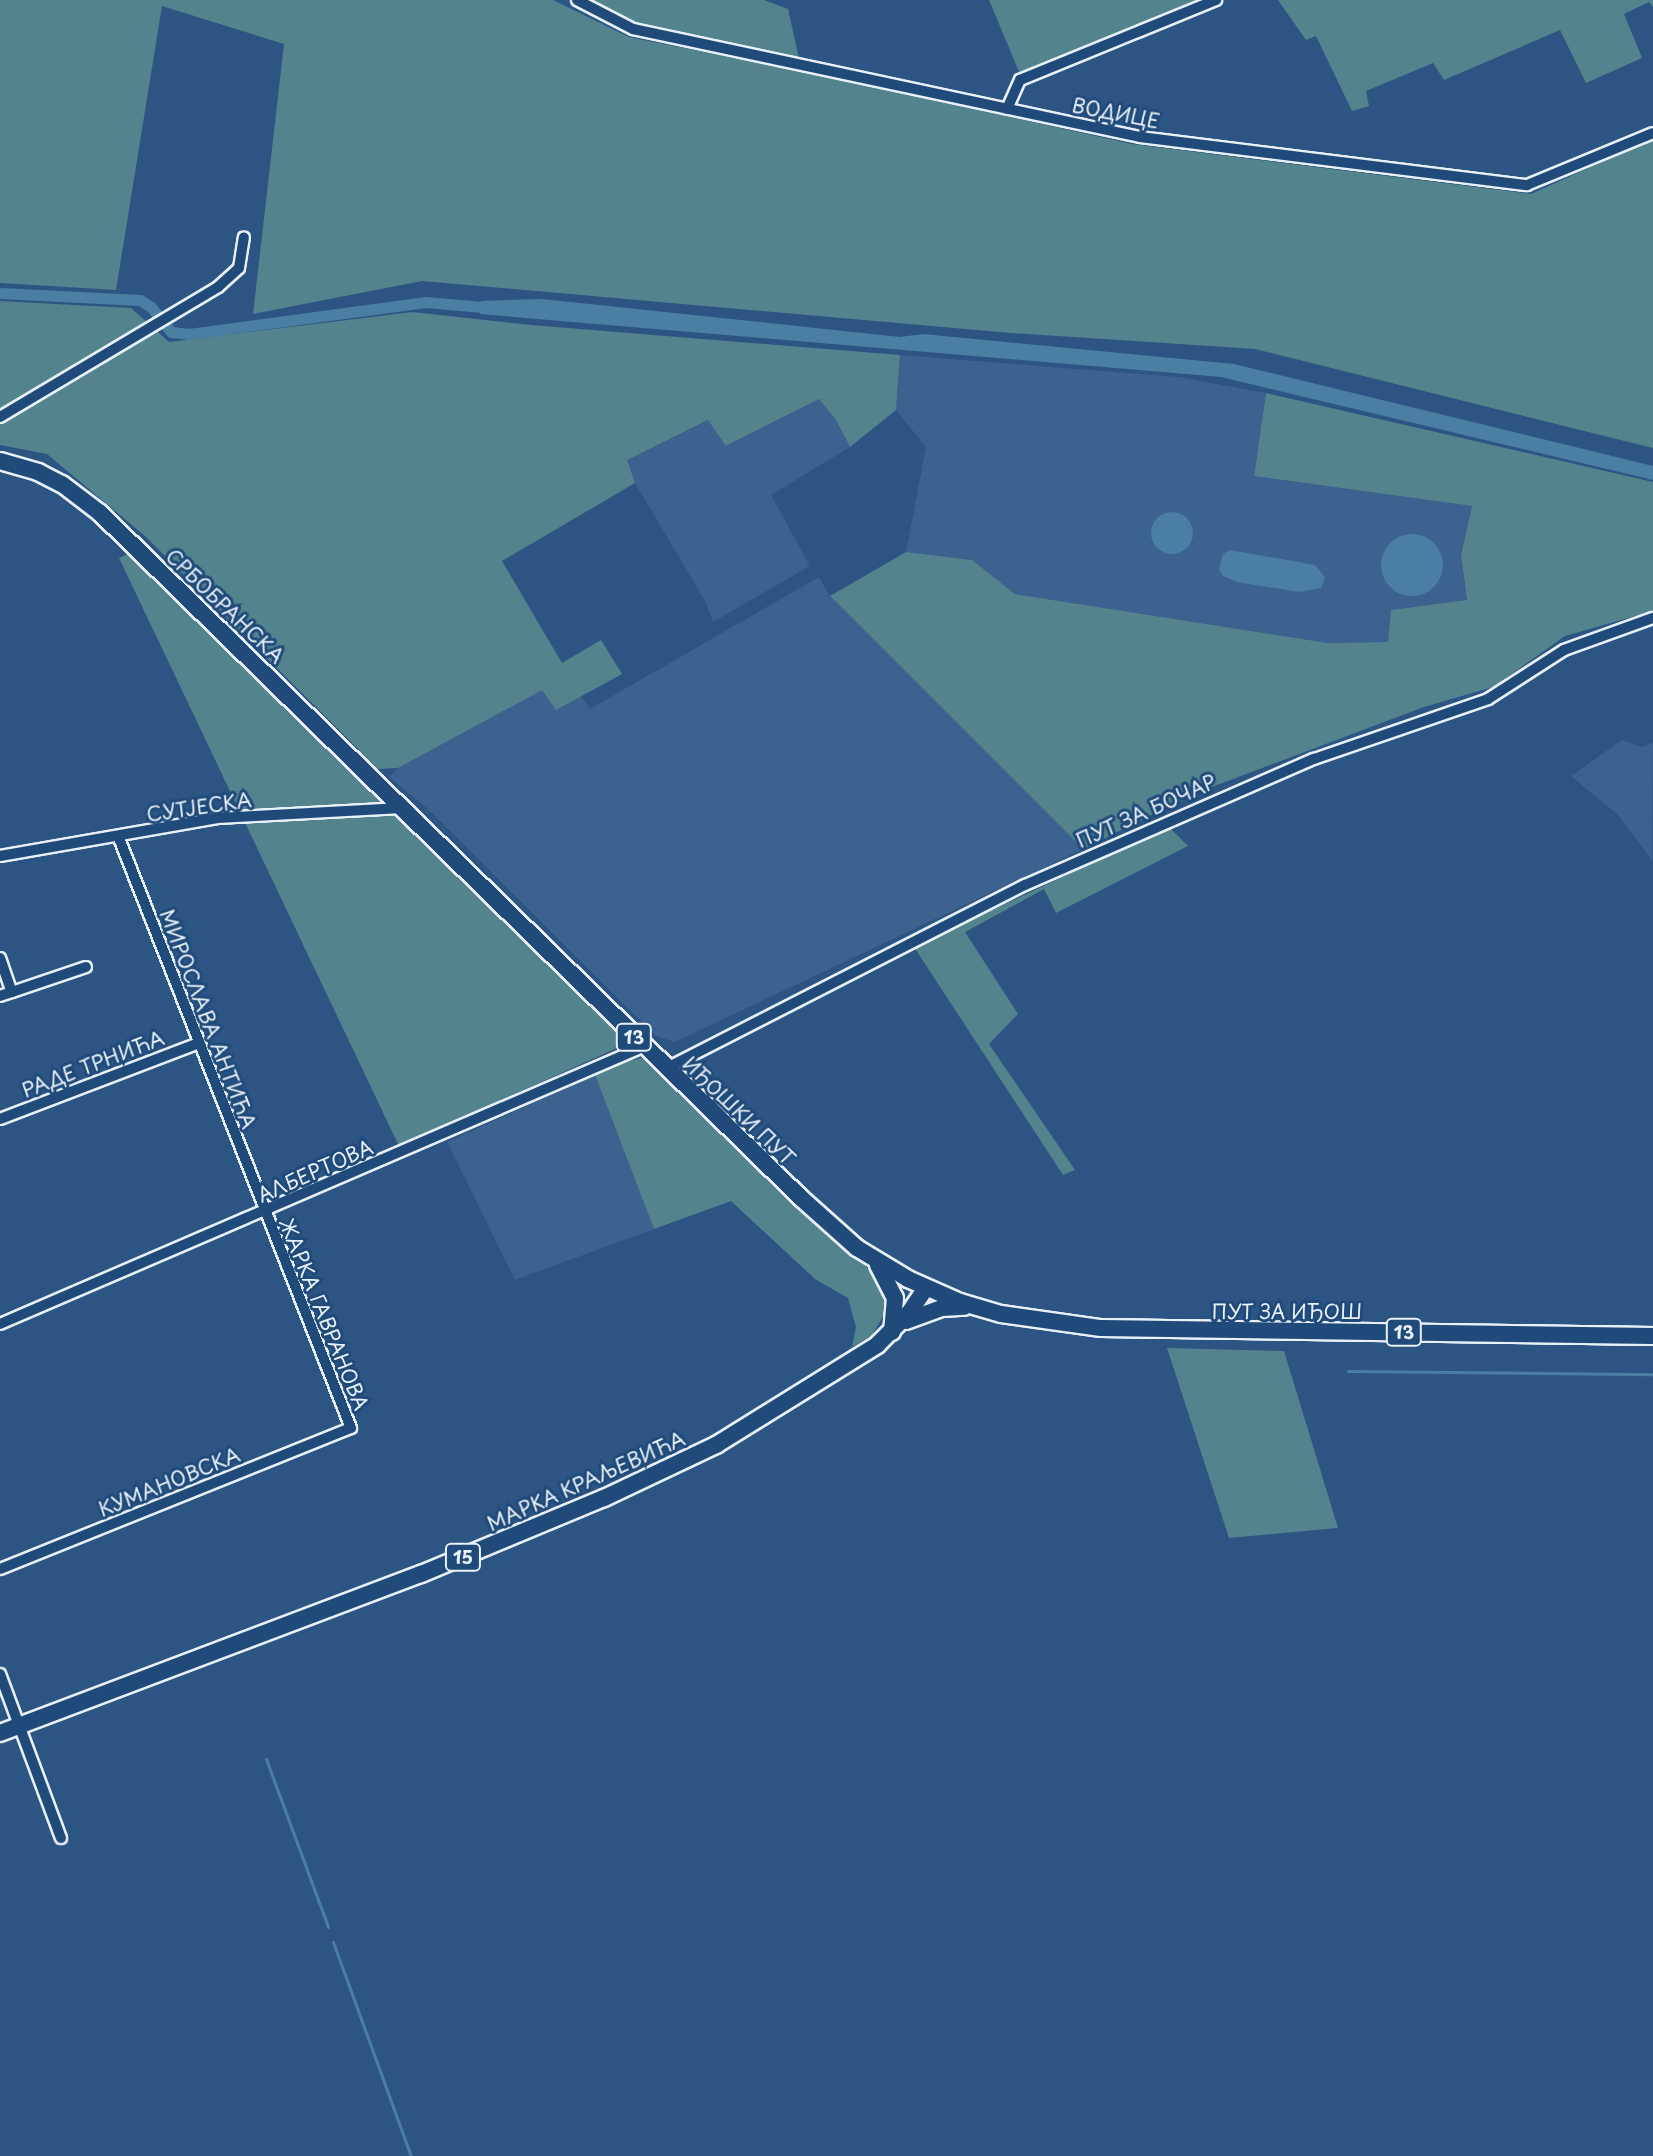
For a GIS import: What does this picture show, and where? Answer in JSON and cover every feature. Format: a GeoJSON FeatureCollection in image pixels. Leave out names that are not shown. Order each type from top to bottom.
{"type":"FeatureCollection","features":[{"type":"Feature","properties":{"kind":"main road","name":"СРБОБРАНСКА"},"geometry":{"type":"LineString","coordinates":[[0,461],[38,472],[62,484],[100,513],[404,808]]}},
{"type":"Feature","properties":{"kind":"main road","name":"ИЂОШКИ ПУТ"},"geometry":{"type":"LineString","coordinates":[[404,808],[643,1047],[801,1198],[871,1258],[926,1288]]}},
{"type":"Feature","properties":{"kind":"main road"},"geometry":{"type":"LineString","coordinates":[[871,1258],[890,1284],[895,1298],[895,1329],[942,1308],[977,1308]]}},
{"type":"Feature","properties":{"kind":"main road","name":"ПУТ ЗА ИЂОШ"},"geometry":{"type":"LineString","coordinates":[[926,1288],[977,1308],[1044,1322],[1141,1330],[1653,1336]]}},
{"type":"Feature","properties":{"kind":"main road","name":"МАРКА КРАЉЕВИЋА"},"geometry":{"type":"LineString","coordinates":[[0,1733],[257,1639],[604,1498],[716,1445],[864,1355],[895,1329],[926,1288]]}},
{"type":"Feature","properties":{"kind":"street","name":"ВОДИЦЕ"},"geometry":{"type":"LineString","coordinates":[[577,0],[633,29],[1140,137],[1527,185],[1653,133]]}},
{"type":"Feature","properties":{"kind":"street"},"geometry":{"type":"LineString","coordinates":[[1007,109],[1020,80],[1216,0]]}},
{"type":"Feature","properties":{"kind":"street"},"geometry":{"type":"LineString","coordinates":[[0,417],[218,287],[239,268],[244,237]]}},
{"type":"Feature","properties":{"kind":"street","name":"ПУТ ЗА БОЧАР"},"geometry":{"type":"LineString","coordinates":[[667,1068],[1025,885],[1314,759],[1488,699],[1564,650],[1653,618]]}},
{"type":"Feature","properties":{"kind":"street","name":"СУТЈЕСКА"},"geometry":{"type":"LineString","coordinates":[[0,856],[119,838],[218,818],[404,808]]}},
{"type":"Feature","properties":{"kind":"street","name":"МИРОСЛАВА АНТИЋА"},"geometry":{"type":"LineString","coordinates":[[119,838],[264,1213]]}},
{"type":"Feature","properties":{"kind":"street"},"geometry":{"type":"LineString","coordinates":[[0,958],[12,992]]}},
{"type":"Feature","properties":{"kind":"street"},"geometry":{"type":"LineString","coordinates":[[0,996],[86,967]]}},
{"type":"Feature","properties":{"kind":"street","name":"РАДЕ ТРНИЋА"},"geometry":{"type":"LineString","coordinates":[[0,1119],[199,1043]]}},
{"type":"Feature","properties":{"kind":"street","name":"АЛБЕРТОВА"},"geometry":{"type":"LineString","coordinates":[[0,1324],[264,1213],[643,1047]]}},
{"type":"Feature","properties":{"kind":"street","name":"ЖАРКА ГАВРАНОВА"},"geometry":{"type":"LineString","coordinates":[[264,1213],[351,1428]]}},
{"type":"Feature","properties":{"kind":"street","name":"КУМАНОВСКА"},"geometry":{"type":"LineString","coordinates":[[0,1569],[351,1428]]}},
{"type":"Feature","properties":{"kind":"street"},"geometry":{"type":"LineString","coordinates":[[0,1674],[61,1838]]}},
{"type":"Feature","properties":{"kind":"shaded area"},"geometry":{"type":"Polygon","coordinates":[[[542,299],[900,337],[923,334],[1234,364],[1653,466],[1653,480],[1221,377],[480,314],[481,301],[542,299]]]}},
{"type":"Feature","properties":{"kind":"shaded area"},"geometry":{"type":"Polygon","coordinates":[[[900,355],[1179,377],[1266,393],[1254,476],[1472,506],[1461,555],[1467,600],[1391,610],[1388,642],[1327,643],[1015,594],[972,560],[906,552],[926,447],[896,410],[900,355]]]}},
{"type":"Feature","properties":{"kind":"shaded area"},"geometry":{"type":"Polygon","coordinates":[[[819,399],[836,420],[850,447],[771,495],[810,566],[713,622],[705,601],[635,483],[626,460],[709,420],[727,446],[819,399]]]}},
{"type":"Feature","properties":{"kind":"shaded area"},"geometry":{"type":"Polygon","coordinates":[[[1172,512],[1187,518],[1193,533],[1187,548],[1172,554],[1157,548],[1151,533],[1157,518],[1172,512]]]}},
{"type":"Feature","properties":{"kind":"shaded area"},"geometry":{"type":"Polygon","coordinates":[[[1412,534],[1424,536],[1434,543],[1441,553],[1441,577],[1434,587],[1424,594],[1412,596],[1400,594],[1390,587],[1383,577],[1381,565],[1383,553],[1390,543],[1400,536],[1412,534]]]}},
{"type":"Feature","properties":{"kind":"shaded area"},"geometry":{"type":"Polygon","coordinates":[[[1230,550],[1315,565],[1325,577],[1321,588],[1299,592],[1237,582],[1223,576],[1219,569],[1223,554],[1230,550]]]}},
{"type":"Feature","properties":{"kind":"shaded area"},"geometry":{"type":"Polygon","coordinates":[[[819,577],[830,596],[1083,849],[675,1042],[656,1036],[429,810],[389,777],[398,768],[563,672],[590,709],[819,577]]]}},
{"type":"Feature","properties":{"kind":"shaded area"},"geometry":{"type":"Polygon","coordinates":[[[1622,740],[1642,747],[1653,743],[1652,860],[1618,815],[1571,776],[1622,740]]]}},
{"type":"Feature","properties":{"kind":"shaded area"},"geometry":{"type":"Polygon","coordinates":[[[595,1075],[654,1229],[515,1280],[447,1142],[595,1075]]]}},
{"type":"Feature","properties":{"kind":"green space"},"geometry":{"type":"Polygon","coordinates":[[[0,0],[553,0],[629,37],[829,77],[1132,144],[1531,194],[1653,139],[1653,448],[1255,349],[1011,333],[422,281],[253,314],[284,44],[162,6],[116,290],[0,283],[0,0]]]}},
{"type":"Feature","properties":{"kind":"green space"},"geometry":{"type":"Polygon","coordinates":[[[587,0],[764,0],[788,9],[800,63],[635,26],[587,0]]]}},
{"type":"Feature","properties":{"kind":"green space"},"geometry":{"type":"Polygon","coordinates":[[[989,0],[1219,0],[1029,80],[1020,88],[1020,74],[989,0]]]}},
{"type":"Feature","properties":{"kind":"green space"},"geometry":{"type":"Polygon","coordinates":[[[1278,0],[1653,0],[1653,7],[1649,2],[1624,14],[1642,58],[1586,83],[1560,30],[1444,80],[1433,63],[1366,91],[1369,106],[1352,111],[1316,36],[1306,40],[1278,0]]]}},
{"type":"Feature","properties":{"kind":"green space"},"geometry":{"type":"Polygon","coordinates":[[[0,301],[131,308],[169,342],[412,312],[531,325],[900,355],[896,410],[850,447],[836,420],[819,399],[726,446],[708,420],[627,460],[635,483],[502,561],[562,663],[601,640],[622,674],[556,710],[542,690],[398,768],[378,769],[145,536],[47,454],[0,445],[0,301]]]}},
{"type":"Feature","properties":{"kind":"green space"},"geometry":{"type":"Polygon","coordinates":[[[1266,393],[1653,482],[1653,611],[1565,636],[1493,687],[1424,707],[1196,793],[1083,849],[830,596],[906,552],[972,560],[1015,594],[1328,643],[1388,642],[1391,610],[1467,600],[1461,555],[1472,506],[1254,476],[1266,393]]]}},
{"type":"Feature","properties":{"kind":"green space"},"geometry":{"type":"Polygon","coordinates":[[[130,553],[140,556],[621,1031],[624,1040],[617,1048],[399,1146],[119,558],[130,553]]]}},
{"type":"Feature","properties":{"kind":"green space"},"geometry":{"type":"Polygon","coordinates":[[[1169,827],[1188,846],[1056,913],[1044,889],[965,932],[1018,1014],[989,1044],[1075,1170],[1063,1175],[914,947],[1169,827]]]}},
{"type":"Feature","properties":{"kind":"green space"},"geometry":{"type":"Polygon","coordinates":[[[645,1057],[878,1278],[891,1303],[872,1335],[852,1347],[856,1327],[848,1298],[815,1279],[731,1201],[654,1229],[595,1075],[609,1066],[645,1057]]]}},
{"type":"Feature","properties":{"kind":"green space"},"geometry":{"type":"Polygon","coordinates":[[[1167,1348],[1284,1351],[1338,1528],[1229,1538],[1167,1348]]]}},
{"type":"Feature","properties":{"kind":"waterway"},"geometry":{"type":"LineString","coordinates":[[0,293],[140,300],[151,307],[171,332],[189,334],[426,302],[494,308]]}},
{"type":"Feature","properties":{"kind":"waterway"},"geometry":{"type":"LineString","coordinates":[[1348,1371],[1653,1374]]}},
{"type":"Feature","properties":{"kind":"waterway"},"geometry":{"type":"LineString","coordinates":[[266,1759],[328,1927]]}},
{"type":"Feature","properties":{"kind":"waterway"},"geometry":{"type":"LineString","coordinates":[[333,1942],[411,2156]]}}]}
